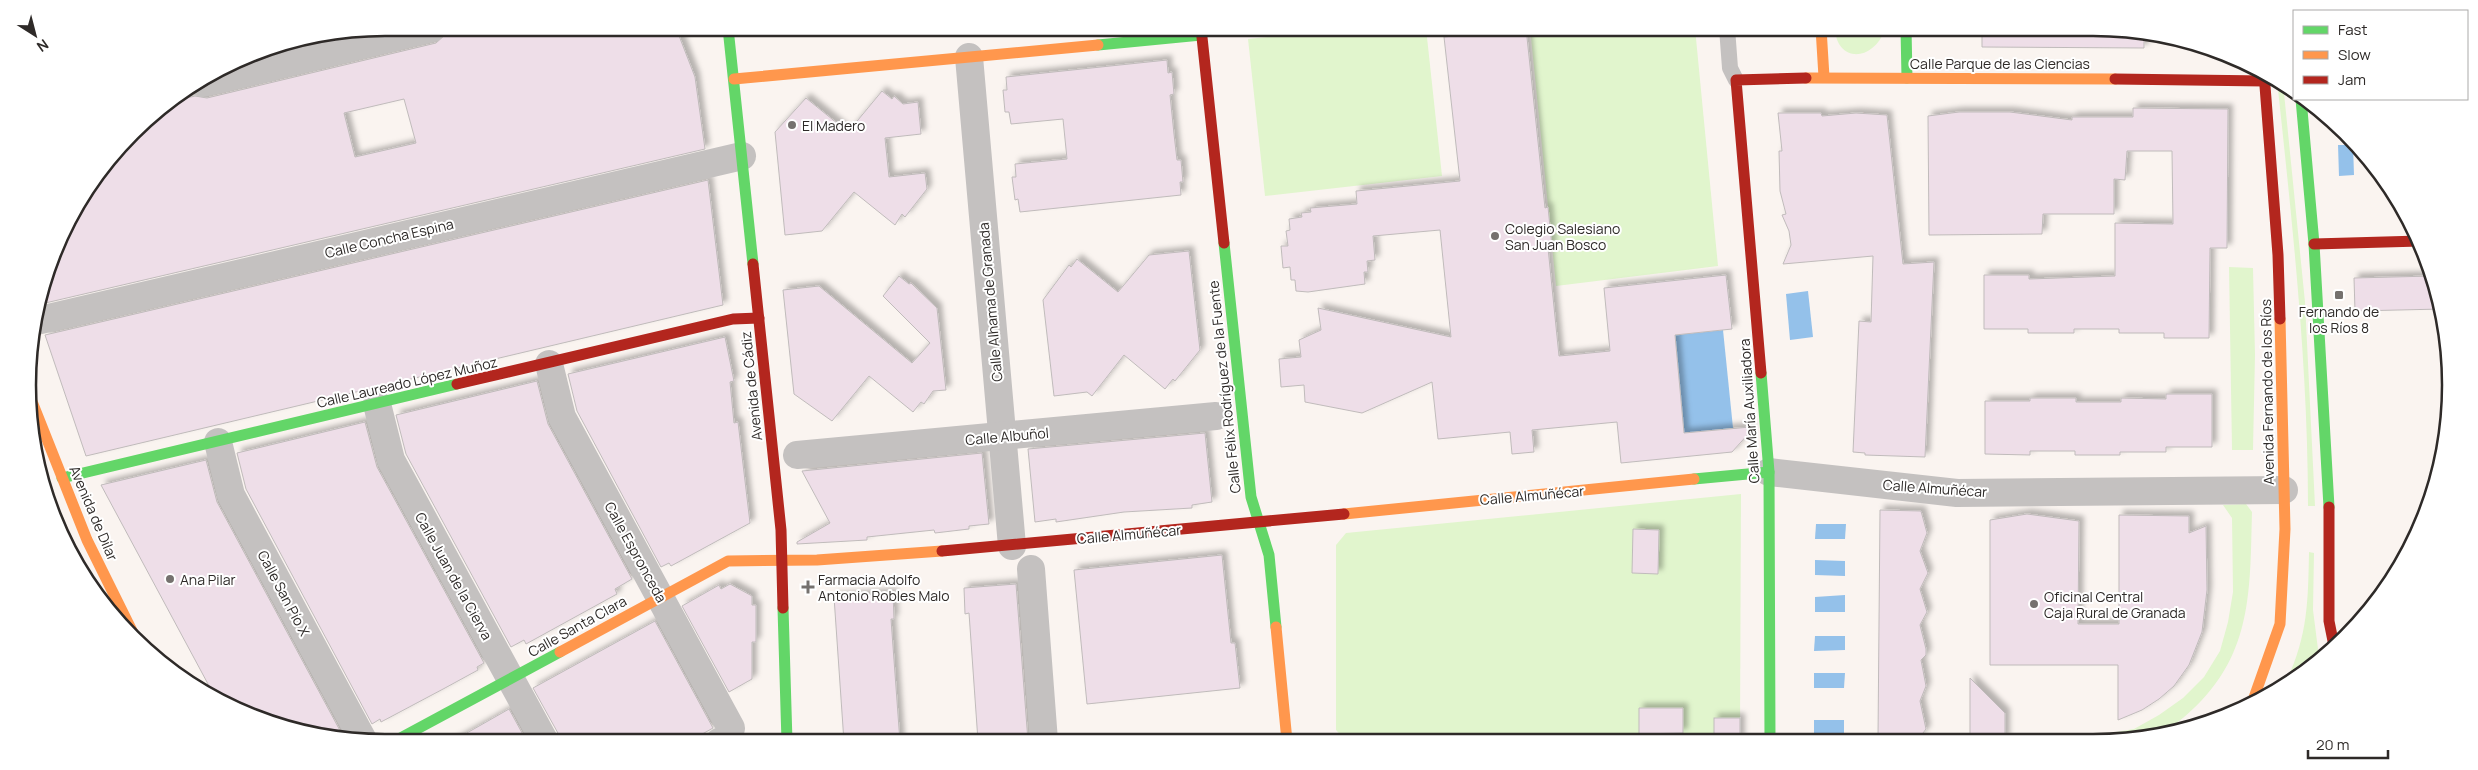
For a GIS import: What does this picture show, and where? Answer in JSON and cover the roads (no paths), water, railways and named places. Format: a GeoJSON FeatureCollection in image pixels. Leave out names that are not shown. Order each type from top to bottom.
{"type":"FeatureCollection","features":[{"type":"Feature","properties":{"kind":"street"},"geometry":{"type":"LineString","coordinates":[[217,80],[399,36]]}},
{"type":"Feature","properties":{"kind":"street","name":"Avenida de Cádiz"},"geometry":{"type":"LineString","coordinates":[[729,36],[781,530],[788,734]]}},
{"type":"Feature","properties":{"kind":"street"},"geometry":{"type":"LineString","coordinates":[[734,79],[969,57],[1156,36]]}},
{"type":"Feature","properties":{"kind":"street","name":"Calle Félix Rodríguez de la Fuente"},"geometry":{"type":"LineString","coordinates":[[1202,36],[1251,497],[1269,554],[1287,734]]}},
{"type":"Feature","properties":{"kind":"street"},"geometry":{"type":"LineString","coordinates":[[1821,36],[1824,77]]}},
{"type":"Feature","properties":{"kind":"street"},"geometry":{"type":"LineString","coordinates":[[1906,36],[1907,78]]}},
{"type":"Feature","properties":{"kind":"street","name":"Calle Alhama de Granada"},"geometry":{"type":"LineString","coordinates":[[969,57],[1012,546]]}},
{"type":"Feature","properties":{"kind":"street","name":"Calle Parque de las Ciencias"},"geometry":{"type":"LineString","coordinates":[[1736,80],[1824,77],[2256,77]]}},
{"type":"Feature","properties":{"kind":"street","name":"Calle María Auxiliadora"},"geometry":{"type":"LineString","coordinates":[[1736,80],[1769,472],[1770,734]]}},
{"type":"Feature","properties":{"kind":"street","name":"Avenida Fernando de los Ríos"},"geometry":{"type":"LineString","coordinates":[[2255,693],[2280,624],[2284,490],[2278,255],[2265,82]]}},
{"type":"Feature","properties":{"kind":"street"},"geometry":{"type":"LineString","coordinates":[[2301,105],[2314,244],[2330,530],[2329,621],[2333,639]]}},
{"type":"Feature","properties":{"kind":"street","name":"Calle Concha Espina"},"geometry":{"type":"LineString","coordinates":[[43,319],[742,156]]}},
{"type":"Feature","properties":{"kind":"street"},"geometry":{"type":"LineString","coordinates":[[2314,244],[2410,241]]}},
{"type":"Feature","properties":{"kind":"street","name":"Calle Laureado López Muñoz"},"geometry":{"type":"LineString","coordinates":[[62,478],[733,319],[759,318]]}},
{"type":"Feature","properties":{"kind":"street","name":"Calle Espronceda"},"geometry":{"type":"LineString","coordinates":[[549,364],[562,418],[731,728],[727,734]]}},
{"type":"Feature","properties":{"kind":"street","name":"Calle Juan de la Cierva"},"geometry":{"type":"LineString","coordinates":[[377,404],[391,460],[541,734]]}},
{"type":"Feature","properties":{"kind":"street","name":"Avenida de Dílar"},"geometry":{"type":"LineString","coordinates":[[38,415],[87,540],[126,618]]}},
{"type":"Feature","properties":{"kind":"street","name":"Calle Albuñol"},"geometry":{"type":"LineString","coordinates":[[797,455],[1216,416]]}},
{"type":"Feature","properties":{"kind":"street"},"geometry":{"type":"LineString","coordinates":[[42,445],[48,441]]}},
{"type":"Feature","properties":{"kind":"street","name":"Calle San Pío X"},"geometry":{"type":"LineString","coordinates":[[218,442],[231,495],[359,733]]}},
{"type":"Feature","properties":{"kind":"street","name":"Calle Almuñécar"},"geometry":{"type":"LineString","coordinates":[[781,560],[817,560],[1012,546],[1769,472],[1957,492],[2284,490]]}},
{"type":"Feature","properties":{"kind":"street","name":"Calle Santa Clara"},"geometry":{"type":"LineString","coordinates":[[409,734],[728,561],[781,560]]}},
{"type":"Feature","properties":{"kind":"street"},"geometry":{"type":"LineString","coordinates":[[1031,568],[1043,734]]}},
{"type":"Feature","properties":{"kind":"lane"},"geometry":{"type":"LineString","coordinates":[[1728,36],[1730,68],[1736,80]]}},
{"type":"Feature","properties":{"kind":"water"},"geometry":{"type":"Polygon","coordinates":[[[2338,145],[2346,145],[2353,153],[2354,175],[2339,176],[2338,145]]]}},
{"type":"Feature","properties":{"kind":"water"},"geometry":{"type":"Polygon","coordinates":[[[1808,291],[1813,337],[1790,340],[1786,294],[1808,291]]]}},
{"type":"Feature","properties":{"kind":"water"},"geometry":{"type":"Polygon","coordinates":[[[1723,330],[1733,428],[1684,433],[1675,335],[1723,330]]]}},
{"type":"Feature","properties":{"kind":"water"},"geometry":{"type":"Polygon","coordinates":[[[1816,524],[1846,524],[1845,539],[1815,539],[1816,524]]]}},
{"type":"Feature","properties":{"kind":"water"},"geometry":{"type":"Polygon","coordinates":[[[1815,560],[1845,561],[1845,576],[1815,575],[1815,560]]]}},
{"type":"Feature","properties":{"kind":"water"},"geometry":{"type":"Polygon","coordinates":[[[1845,595],[1845,612],[1815,612],[1815,597],[1845,595]]]}},
{"type":"Feature","properties":{"kind":"water"},"geometry":{"type":"Polygon","coordinates":[[[1815,636],[1845,636],[1845,650],[1814,651],[1815,636]]]}},
{"type":"Feature","properties":{"kind":"water"},"geometry":{"type":"Polygon","coordinates":[[[1814,673],[1845,673],[1844,688],[1814,688],[1814,673]]]}},
{"type":"Feature","properties":{"kind":"water"},"geometry":{"type":"Polygon","coordinates":[[[1814,720],[1844,720],[1844,734],[1814,734],[1814,720]]]}},
{"type":"Feature","properties":{"kind":"place","name":"El Madero"},"geometry":{"type":"Point","coordinates":[792,125]}},
{"type":"Feature","properties":{"kind":"place","name":"Colegio Salesiano San Juan Bosco"},"geometry":{"type":"Point","coordinates":[1495,236]}},
{"type":"Feature","properties":{"kind":"place","name":"Fernando de los Ríos 8"},"geometry":{"type":"Point","coordinates":[2339,295]}},
{"type":"Feature","properties":{"kind":"place","name":"Ana Pilar"},"geometry":{"type":"Point","coordinates":[170,579]}},
{"type":"Feature","properties":{"kind":"place","name":"Farmacia Adolfo Antonio Robles Malo"},"geometry":{"type":"Point","coordinates":[808,587]}},
{"type":"Feature","properties":{"kind":"place","name":"Oficinal Central Caja Rural de Granada"},"geometry":{"type":"Point","coordinates":[2034,604]}}]}
